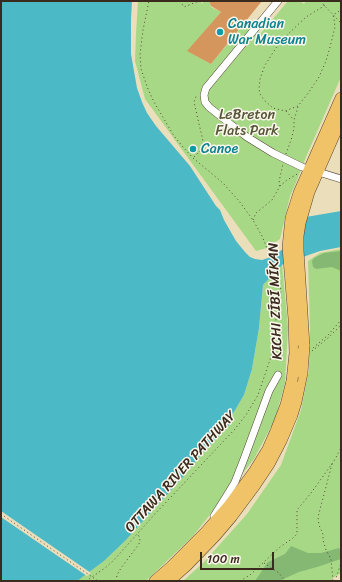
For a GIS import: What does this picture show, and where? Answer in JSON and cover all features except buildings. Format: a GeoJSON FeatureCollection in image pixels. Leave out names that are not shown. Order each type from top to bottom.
{"type":"FeatureCollection","features":[{"type":"Feature","properties":{"kind":"highway"},"geometry":{"type":"LineString","coordinates":[[309,172],[341,98]]}},
{"type":"Feature","properties":{"kind":"highway"},"geometry":{"type":"LineString","coordinates":[[309,172],[341,120]]}},
{"type":"Feature","properties":{"kind":"highway","name":"KICHI ZĪBĪ MĪKAN"},"geometry":{"type":"LineString","coordinates":[[168,581],[186,566],[232,516],[256,485],[269,464],[291,419],[302,373],[300,349],[294,319],[294,265],[288,238],[296,216],[296,202],[309,172]]}},
{"type":"Feature","properties":{"kind":"highway","name":"KICHI ZĪBĪ MĪKAN"},"geometry":{"type":"LineString","coordinates":[[155,581],[198,541],[217,520],[232,502],[262,459],[283,414],[300,349]]}},
{"type":"Feature","properties":{"kind":"street"},"geometry":{"type":"LineString","coordinates":[[278,1],[206,88],[204,95],[205,102],[234,128],[260,145],[309,172],[341,179]]}},
{"type":"Feature","properties":{"kind":"street"},"geometry":{"type":"LineString","coordinates":[[198,541],[235,482],[269,391],[278,375]]}},
{"type":"Feature","properties":{"kind":"path","name":"OTTAWA RIVER PATHWAY"},"geometry":{"type":"LineString","coordinates":[[86,581],[114,560],[154,514],[246,416],[258,394],[274,348],[275,324],[281,290],[277,273],[269,252],[253,220],[223,183],[193,158],[183,147],[170,129],[148,89],[143,74],[140,54],[143,30],[150,1]]}},
{"type":"Feature","properties":{"kind":"path"},"geometry":{"type":"LineString","coordinates":[[180,1],[184,7],[199,1]]}},
{"type":"Feature","properties":{"kind":"path"},"geometry":{"type":"LineString","coordinates":[[320,1],[341,23]]}},
{"type":"Feature","properties":{"kind":"path"},"geometry":{"type":"LineString","coordinates":[[294,120],[285,111],[270,106],[263,98],[259,89],[262,72],[271,54],[285,37],[306,17],[324,6],[325,1]]}},
{"type":"Feature","properties":{"kind":"path"},"geometry":{"type":"LineString","coordinates":[[333,15],[341,10]]}},
{"type":"Feature","properties":{"kind":"path"},"geometry":{"type":"LineString","coordinates":[[280,186],[279,183],[284,158],[292,137],[294,120],[298,106],[316,83],[326,61],[335,28],[333,15]]}},
{"type":"Feature","properties":{"kind":"path"},"geometry":{"type":"LineString","coordinates":[[193,158],[203,146],[203,140],[194,102],[196,94]]}},
{"type":"Feature","properties":{"kind":"path"},"geometry":{"type":"LineString","coordinates":[[285,111],[298,106]]}},
{"type":"Feature","properties":{"kind":"path"},"geometry":{"type":"LineString","coordinates":[[253,220],[256,213],[272,200],[280,186],[287,180],[309,172]]}},
{"type":"Feature","properties":{"kind":"path"},"geometry":{"type":"LineString","coordinates":[[240,581],[250,575],[280,547],[297,534],[297,510],[311,493],[341,448]]}},
{"type":"Feature","properties":{"kind":"path"},"geometry":{"type":"LineString","coordinates":[[332,463],[318,517],[326,550],[331,559],[334,581]]}},
{"type":"Feature","properties":{"kind":"path"},"geometry":{"type":"LineString","coordinates":[[1,514],[98,581]]}},
{"type":"Feature","properties":{"kind":"path"},"geometry":{"type":"LineString","coordinates":[[116,581],[121,568],[139,544],[140,539],[138,534]]}},
{"type":"Feature","properties":{"kind":"path"},"geometry":{"type":"LineString","coordinates":[[264,563],[279,573],[284,581]]}},
{"type":"Feature","properties":{"kind":"path"},"geometry":{"type":"LineString","coordinates":[[334,581],[341,563]]}},
{"type":"Feature","properties":{"kind":"green space","name":"LeBreton Flats Park"},"geometry":{"type":"Polygon","coordinates":[[[138,1],[202,1],[201,4],[205,1],[209,1],[211,7],[221,12],[188,51],[211,64],[244,24],[261,33],[288,1],[300,1],[304,4],[306,1],[341,1],[341,77],[290,196],[280,239],[267,248],[256,251],[145,99],[135,61],[138,1]]]}},
{"type":"Feature","properties":{"kind":"green space"},"geometry":{"type":"Polygon","coordinates":[[[341,249],[341,573],[331,581],[183,581],[204,562],[247,514],[281,465],[301,410],[309,370],[310,328],[308,261],[320,253],[341,249]]]}},
{"type":"Feature","properties":{"kind":"green space"},"geometry":{"type":"Polygon","coordinates":[[[341,251],[341,271],[332,267],[316,269],[313,267],[312,261],[314,258],[324,253],[341,251]]]}},
{"type":"Feature","properties":{"kind":"green space"},"geometry":{"type":"Polygon","coordinates":[[[282,264],[288,327],[285,383],[275,419],[254,459],[193,536],[146,581],[76,581],[104,561],[125,541],[184,476],[231,417],[244,395],[252,369],[259,328],[263,285],[282,264]]]}},
{"type":"Feature","properties":{"kind":"green space"},"geometry":{"type":"Polygon","coordinates":[[[291,546],[308,553],[321,553],[339,548],[341,552],[341,559],[299,572],[279,581],[255,581],[268,562],[285,554],[291,546]]]}},
{"type":"Feature","properties":{"kind":"water"},"geometry":{"type":"Polygon","coordinates":[[[1,1],[132,1],[131,54],[137,88],[147,113],[156,126],[190,166],[220,210],[236,241],[250,257],[262,260],[274,256],[284,248],[306,217],[341,211],[341,247],[320,251],[283,264],[263,285],[259,328],[252,369],[244,395],[231,417],[230,424],[125,541],[104,561],[77,581],[1,581],[1,1]]]}},
{"type":"Feature","properties":{"kind":"pier"},"geometry":{"type":"Polygon","coordinates":[[[1,511],[91,573],[87,576],[1,517],[1,511]]]}},
{"type":"Feature","properties":{"kind":"place","name":"Canadian War Museum"},"geometry":{"type":"Point","coordinates":[220,32]}},
{"type":"Feature","properties":{"kind":"place","name":"Canoe"},"geometry":{"type":"Point","coordinates":[193,149]}}]}
